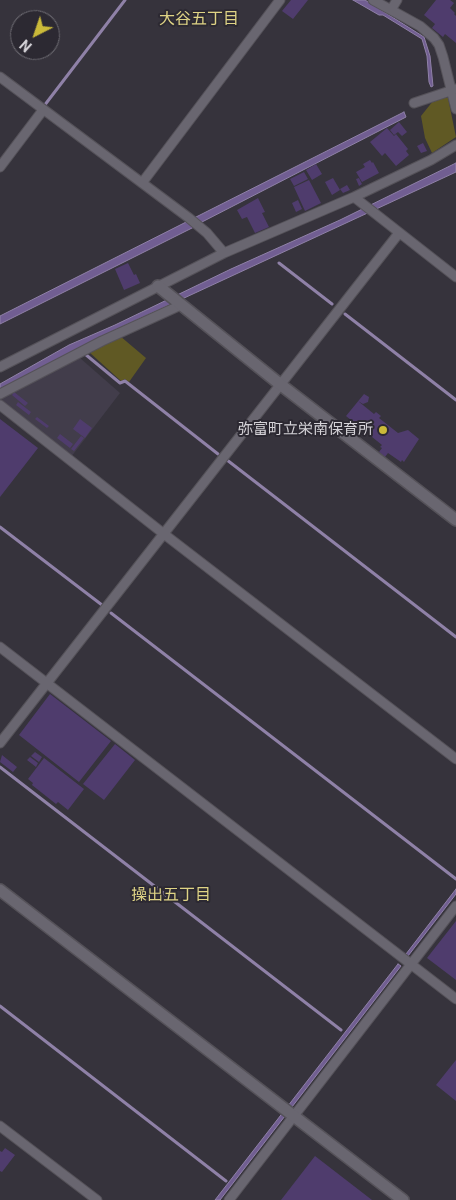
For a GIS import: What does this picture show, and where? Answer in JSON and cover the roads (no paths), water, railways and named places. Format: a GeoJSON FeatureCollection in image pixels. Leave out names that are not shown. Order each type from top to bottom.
{"type":"FeatureCollection","features":[{"type":"Feature","properties":{"kind":"street"},"geometry":{"type":"LineString","coordinates":[[142,183],[280,0]]}},
{"type":"Feature","properties":{"kind":"street"},"geometry":{"type":"LineString","coordinates":[[374,0],[420,26],[434,38],[444,57],[454,90],[456,109]]}},
{"type":"Feature","properties":{"kind":"street"},"geometry":{"type":"LineString","coordinates":[[391,10],[397,0]]}},
{"type":"Feature","properties":{"kind":"street"},"geometry":{"type":"LineString","coordinates":[[0,77],[198,225],[208,233],[224,253]]}},
{"type":"Feature","properties":{"kind":"street"},"geometry":{"type":"LineString","coordinates":[[414,103],[454,90]]}},
{"type":"Feature","properties":{"kind":"street"},"geometry":{"type":"LineString","coordinates":[[0,167],[43,110]]}},
{"type":"Feature","properties":{"kind":"street"},"geometry":{"type":"LineString","coordinates":[[0,367],[224,253],[354,196],[431,160],[456,145]]}},
{"type":"Feature","properties":{"kind":"street"},"geometry":{"type":"LineString","coordinates":[[354,196],[456,277]]}},
{"type":"Feature","properties":{"kind":"street"},"geometry":{"type":"LineString","coordinates":[[0,744],[399,233]]}},
{"type":"Feature","properties":{"kind":"street"},"geometry":{"type":"LineString","coordinates":[[158,286],[281,385],[456,520]]}},
{"type":"Feature","properties":{"kind":"street"},"geometry":{"type":"LineString","coordinates":[[0,394],[102,341],[181,304]]}},
{"type":"Feature","properties":{"kind":"street"},"geometry":{"type":"LineString","coordinates":[[0,405],[456,759]]}},
{"type":"Feature","properties":{"kind":"street"},"geometry":{"type":"LineString","coordinates":[[0,647],[456,999]]}},
{"type":"Feature","properties":{"kind":"street"},"geometry":{"type":"LineString","coordinates":[[0,890],[403,1200]]}},
{"type":"Feature","properties":{"kind":"street"},"geometry":{"type":"LineString","coordinates":[[229,1200],[456,906]]}},
{"type":"Feature","properties":{"kind":"street"},"geometry":{"type":"LineString","coordinates":[[0,1126],[97,1200]]}},
{"type":"Feature","properties":{"kind":"waterway"},"geometry":{"type":"LineString","coordinates":[[44,106],[125,0]]}},
{"type":"Feature","properties":{"kind":"waterway"},"geometry":{"type":"LineString","coordinates":[[279,263],[332,304]]}},
{"type":"Feature","properties":{"kind":"waterway"},"geometry":{"type":"LineString","coordinates":[[345,314],[456,400]]}},
{"type":"Feature","properties":{"kind":"waterway"},"geometry":{"type":"LineString","coordinates":[[85,354],[120,383],[125,381],[218,454]]}},
{"type":"Feature","properties":{"kind":"waterway"},"geometry":{"type":"LineString","coordinates":[[227,460],[456,637]]}},
{"type":"Feature","properties":{"kind":"waterway"},"geometry":{"type":"LineString","coordinates":[[0,527],[102,605]]}},
{"type":"Feature","properties":{"kind":"waterway"},"geometry":{"type":"LineString","coordinates":[[111,613],[456,879]]}},
{"type":"Feature","properties":{"kind":"waterway"},"geometry":{"type":"LineString","coordinates":[[0,767],[341,1030]]}},
{"type":"Feature","properties":{"kind":"waterway"},"geometry":{"type":"LineString","coordinates":[[0,1006],[226,1181]]}},
{"type":"Feature","properties":{"kind":"place","name":"弥富町立栄南保育所"},"geometry":{"type":"Point","coordinates":[383,430]}},
{"type":"Feature","properties":{"kind":"district","name":"大谷五丁目"},"geometry":{"type":"Point","coordinates":[199,20]}},
{"type":"Feature","properties":{"kind":"district","name":"操出五丁目"},"geometry":{"type":"Point","coordinates":[171,896]}}]}
